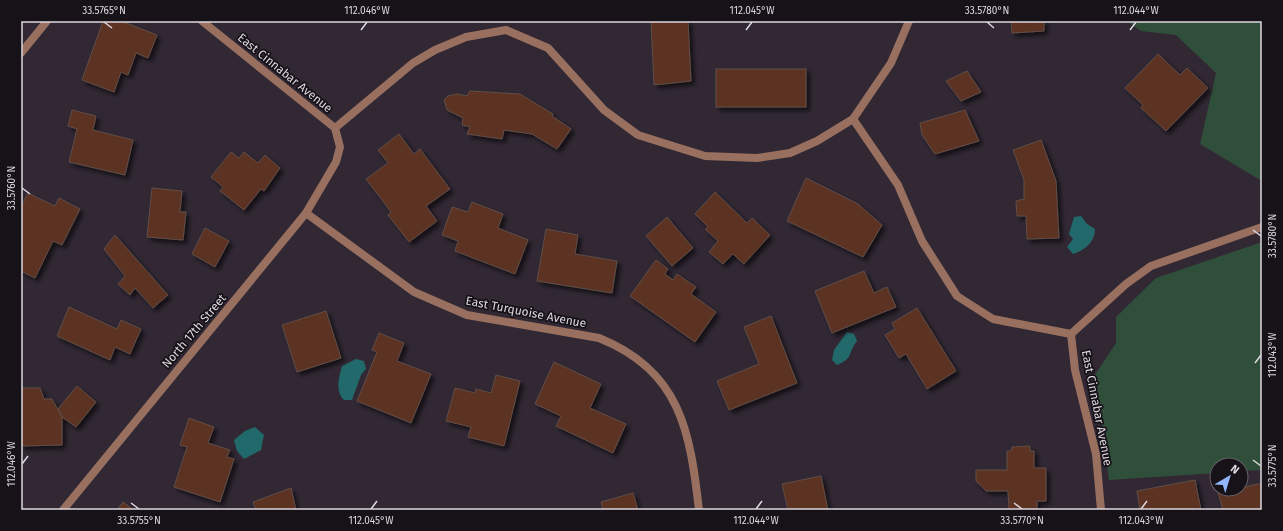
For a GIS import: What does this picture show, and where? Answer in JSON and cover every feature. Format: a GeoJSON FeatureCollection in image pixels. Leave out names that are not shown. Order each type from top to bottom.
{"type":"FeatureCollection","features":[{"type":"Feature","properties":{"kind":"street"},"geometry":{"type":"LineString","coordinates":[[21,53],[47,21]]}},
{"type":"Feature","properties":{"kind":"street","name":"East Cinnabar Avenue"},"geometry":{"type":"LineString","coordinates":[[202,21],[335,128],[340,147],[336,162]]}},
{"type":"Feature","properties":{"kind":"street"},"geometry":{"type":"LineString","coordinates":[[909,21],[891,63],[853,119],[898,185],[922,241],[957,296],[994,319],[1071,334],[1126,284],[1151,266],[1262,227]]}},
{"type":"Feature","properties":{"kind":"street","name":"East Cinnabar Avenue"},"geometry":{"type":"LineString","coordinates":[[335,128],[413,63],[435,50],[466,37],[506,30],[548,48],[604,110],[638,136],[705,156],[757,158],[790,153],[817,141],[853,119]]}},
{"type":"Feature","properties":{"kind":"street","name":"North 17th Street"},"geometry":{"type":"LineString","coordinates":[[63,510],[306,213],[336,162]]}},
{"type":"Feature","properties":{"kind":"street","name":"East Turquoise Avenue"},"geometry":{"type":"LineString","coordinates":[[306,213],[414,292],[422,296],[466,315],[599,338],[611,343],[644,364],[669,390],[683,421],[693,457],[700,510]]}},
{"type":"Feature","properties":{"kind":"street","name":"East Cinnabar Avenue"},"geometry":{"type":"LineString","coordinates":[[1071,334],[1075,370],[1096,454],[1101,510]]}},
{"type":"Feature","properties":{"kind":"shaded area"},"geometry":{"type":"Polygon","coordinates":[[[1127,21],[1262,21],[1262,181],[1200,144],[1216,73],[1176,35],[1141,31],[1127,21]]]}},
{"type":"Feature","properties":{"kind":"shaded area"},"geometry":{"type":"Polygon","coordinates":[[[1081,216],[1087,224],[1095,229],[1095,234],[1091,242],[1085,248],[1073,254],[1067,247],[1073,239],[1069,234],[1074,217],[1081,216]]]}},
{"type":"Feature","properties":{"kind":"shaded area"},"geometry":{"type":"Polygon","coordinates":[[[1262,242],[1262,470],[1249,471],[1249,457],[1209,457],[1209,474],[1109,480],[1095,375],[1116,343],[1116,317],[1156,278],[1262,242]]]}},
{"type":"Feature","properties":{"kind":"shaded area"},"geometry":{"type":"Polygon","coordinates":[[[847,332],[854,334],[857,341],[848,358],[837,365],[832,360],[834,350],[847,332]]]}},
{"type":"Feature","properties":{"kind":"shaded area"},"geometry":{"type":"Polygon","coordinates":[[[356,359],[364,361],[366,369],[361,375],[352,400],[344,400],[339,392],[339,379],[342,366],[356,359]]]}},
{"type":"Feature","properties":{"kind":"shaded area"},"geometry":{"type":"Polygon","coordinates":[[[255,427],[264,435],[261,450],[244,459],[237,451],[234,440],[245,431],[255,427]]]}},
{"type":"Feature","properties":{"kind":"building"},"geometry":{"type":"Polygon","coordinates":[[[103,21],[121,21],[157,35],[148,58],[136,53],[128,75],[121,72],[114,92],[82,80],[103,21]]]}},
{"type":"Feature","properties":{"kind":"building"},"geometry":{"type":"Polygon","coordinates":[[[651,21],[688,21],[691,81],[654,85],[651,21]]]}},
{"type":"Feature","properties":{"kind":"building"},"geometry":{"type":"Polygon","coordinates":[[[1011,21],[1044,21],[1044,31],[1012,33],[1011,21]]]}},
{"type":"Feature","properties":{"kind":"building"},"geometry":{"type":"Polygon","coordinates":[[[1158,54],[1180,75],[1187,68],[1208,88],[1166,131],[1141,108],[1143,105],[1125,88],[1158,54]]]}},
{"type":"Feature","properties":{"kind":"building"},"geometry":{"type":"Polygon","coordinates":[[[716,69],[806,69],[806,107],[716,107],[716,69]]]}},
{"type":"Feature","properties":{"kind":"building"},"geometry":{"type":"Polygon","coordinates":[[[967,71],[981,92],[961,101],[946,81],[967,71]]]}},
{"type":"Feature","properties":{"kind":"building"},"geometry":{"type":"Polygon","coordinates":[[[470,91],[520,94],[553,114],[552,116],[571,129],[557,149],[532,134],[504,130],[502,139],[467,134],[470,127],[462,125],[463,118],[447,110],[444,100],[448,96],[457,94],[467,96],[470,91]]]}},
{"type":"Feature","properties":{"kind":"building"},"geometry":{"type":"Polygon","coordinates":[[[72,110],[96,116],[93,130],[133,140],[125,175],[69,162],[77,129],[68,126],[72,110]]]}},
{"type":"Feature","properties":{"kind":"building"},"geometry":{"type":"Polygon","coordinates":[[[965,110],[979,141],[935,154],[922,135],[920,123],[965,110]]]}},
{"type":"Feature","properties":{"kind":"building"},"geometry":{"type":"Polygon","coordinates":[[[399,134],[414,154],[420,149],[450,189],[426,206],[437,221],[409,242],[388,215],[391,212],[366,179],[388,163],[378,150],[399,134]]]}},
{"type":"Feature","properties":{"kind":"building"},"geometry":{"type":"Polygon","coordinates":[[[1041,140],[1056,181],[1059,238],[1027,239],[1026,216],[1017,216],[1016,201],[1024,199],[1024,180],[1013,150],[1041,140]]]}},
{"type":"Feature","properties":{"kind":"building"},"geometry":{"type":"Polygon","coordinates":[[[231,152],[239,158],[244,152],[258,163],[265,155],[280,168],[264,191],[261,189],[244,210],[220,191],[223,187],[211,177],[231,152]]]}},
{"type":"Feature","properties":{"kind":"building"},"geometry":{"type":"Polygon","coordinates":[[[806,178],[858,204],[882,225],[863,257],[787,221],[806,178]]]}},
{"type":"Feature","properties":{"kind":"building"},"geometry":{"type":"Polygon","coordinates":[[[152,188],[182,191],[180,212],[186,212],[183,240],[147,237],[152,188]]]}},
{"type":"Feature","properties":{"kind":"building"},"geometry":{"type":"Polygon","coordinates":[[[715,192],[747,223],[752,218],[770,235],[744,264],[733,254],[723,264],[709,252],[718,241],[705,229],[708,227],[695,214],[715,192]]]}},
{"type":"Feature","properties":{"kind":"building"},"geometry":{"type":"Polygon","coordinates":[[[28,193],[55,206],[59,198],[80,209],[62,245],[53,241],[35,278],[21,271],[21,207],[28,193]]]}},
{"type":"Feature","properties":{"kind":"building"},"geometry":{"type":"Polygon","coordinates":[[[472,202],[503,214],[498,228],[528,240],[515,274],[455,251],[458,241],[442,235],[452,207],[468,212],[472,202]]]}},
{"type":"Feature","properties":{"kind":"building"},"geometry":{"type":"Polygon","coordinates":[[[667,217],[693,248],[672,266],[646,236],[667,217]]]}},
{"type":"Feature","properties":{"kind":"building"},"geometry":{"type":"Polygon","coordinates":[[[205,228],[229,241],[215,267],[192,254],[205,228]]]}},
{"type":"Feature","properties":{"kind":"building"},"geometry":{"type":"Polygon","coordinates":[[[546,229],[578,235],[575,254],[617,261],[612,293],[537,281],[546,229]]]}},
{"type":"Feature","properties":{"kind":"building"},"geometry":{"type":"Polygon","coordinates":[[[115,235],[168,295],[153,308],[135,288],[130,295],[118,284],[125,276],[104,249],[115,235]]]}},
{"type":"Feature","properties":{"kind":"building"},"geometry":{"type":"Polygon","coordinates":[[[656,260],[668,269],[665,274],[673,280],[677,274],[696,287],[691,294],[716,312],[695,342],[630,296],[656,260]]]}},
{"type":"Feature","properties":{"kind":"building"},"geometry":{"type":"Polygon","coordinates":[[[864,271],[874,293],[887,287],[896,307],[832,333],[815,291],[864,271]]]}},
{"type":"Feature","properties":{"kind":"building"},"geometry":{"type":"Polygon","coordinates":[[[69,307],[117,329],[121,320],[141,329],[130,354],[115,347],[110,360],[57,336],[69,307]]]}},
{"type":"Feature","properties":{"kind":"building"},"geometry":{"type":"Polygon","coordinates":[[[917,308],[956,371],[927,389],[906,354],[899,358],[885,335],[895,329],[892,323],[917,308]]]}},
{"type":"Feature","properties":{"kind":"building"},"geometry":{"type":"Polygon","coordinates":[[[326,311],[341,358],[297,372],[282,325],[326,311]]]}},
{"type":"Feature","properties":{"kind":"building"},"geometry":{"type":"Polygon","coordinates":[[[771,316],[797,383],[729,410],[717,381],[759,364],[744,327],[771,316]]]}},
{"type":"Feature","properties":{"kind":"building"},"geometry":{"type":"Polygon","coordinates":[[[379,333],[404,343],[397,361],[431,374],[411,423],[357,401],[377,352],[372,350],[379,333]]]}},
{"type":"Feature","properties":{"kind":"building"},"geometry":{"type":"Polygon","coordinates":[[[554,362],[601,384],[590,408],[626,424],[613,453],[556,426],[561,416],[535,404],[554,362]]]}},
{"type":"Feature","properties":{"kind":"building"},"geometry":{"type":"Polygon","coordinates":[[[496,375],[520,381],[504,446],[468,437],[471,427],[446,421],[455,388],[475,393],[476,389],[491,393],[496,375]]]}},
{"type":"Feature","properties":{"kind":"building"},"geometry":{"type":"Polygon","coordinates":[[[77,386],[96,402],[76,427],[62,417],[58,409],[77,386]]]}},
{"type":"Feature","properties":{"kind":"building"},"geometry":{"type":"Polygon","coordinates":[[[21,388],[40,388],[44,399],[52,399],[62,417],[62,445],[21,446],[21,388]]]}},
{"type":"Feature","properties":{"kind":"building"},"geometry":{"type":"Polygon","coordinates":[[[189,418],[214,427],[208,443],[230,450],[227,457],[234,459],[220,502],[174,487],[187,447],[180,445],[189,418]]]}},
{"type":"Feature","properties":{"kind":"building"},"geometry":{"type":"Polygon","coordinates":[[[1030,446],[1030,451],[1034,451],[1034,468],[1046,468],[1046,501],[1037,501],[1037,510],[1009,510],[1008,491],[986,491],[976,481],[976,470],[1007,470],[1007,451],[1011,451],[1012,447],[1030,446]]]}},
{"type":"Feature","properties":{"kind":"building"},"geometry":{"type":"Polygon","coordinates":[[[821,476],[828,510],[788,510],[782,484],[821,476]]]}},
{"type":"Feature","properties":{"kind":"building"},"geometry":{"type":"Polygon","coordinates":[[[1195,480],[1201,510],[1140,510],[1137,491],[1195,480]]]}},
{"type":"Feature","properties":{"kind":"building"},"geometry":{"type":"Polygon","coordinates":[[[1262,483],[1262,510],[1223,510],[1219,497],[1249,497],[1249,486],[1262,483]]]}},
{"type":"Feature","properties":{"kind":"building"},"geometry":{"type":"Polygon","coordinates":[[[291,488],[296,510],[256,510],[253,502],[291,488]]]}},
{"type":"Feature","properties":{"kind":"building"},"geometry":{"type":"Polygon","coordinates":[[[633,493],[638,510],[603,510],[601,502],[633,493]]]}},
{"type":"Feature","properties":{"kind":"building"},"geometry":{"type":"Polygon","coordinates":[[[123,502],[134,510],[117,510],[123,502]]]}}]}
